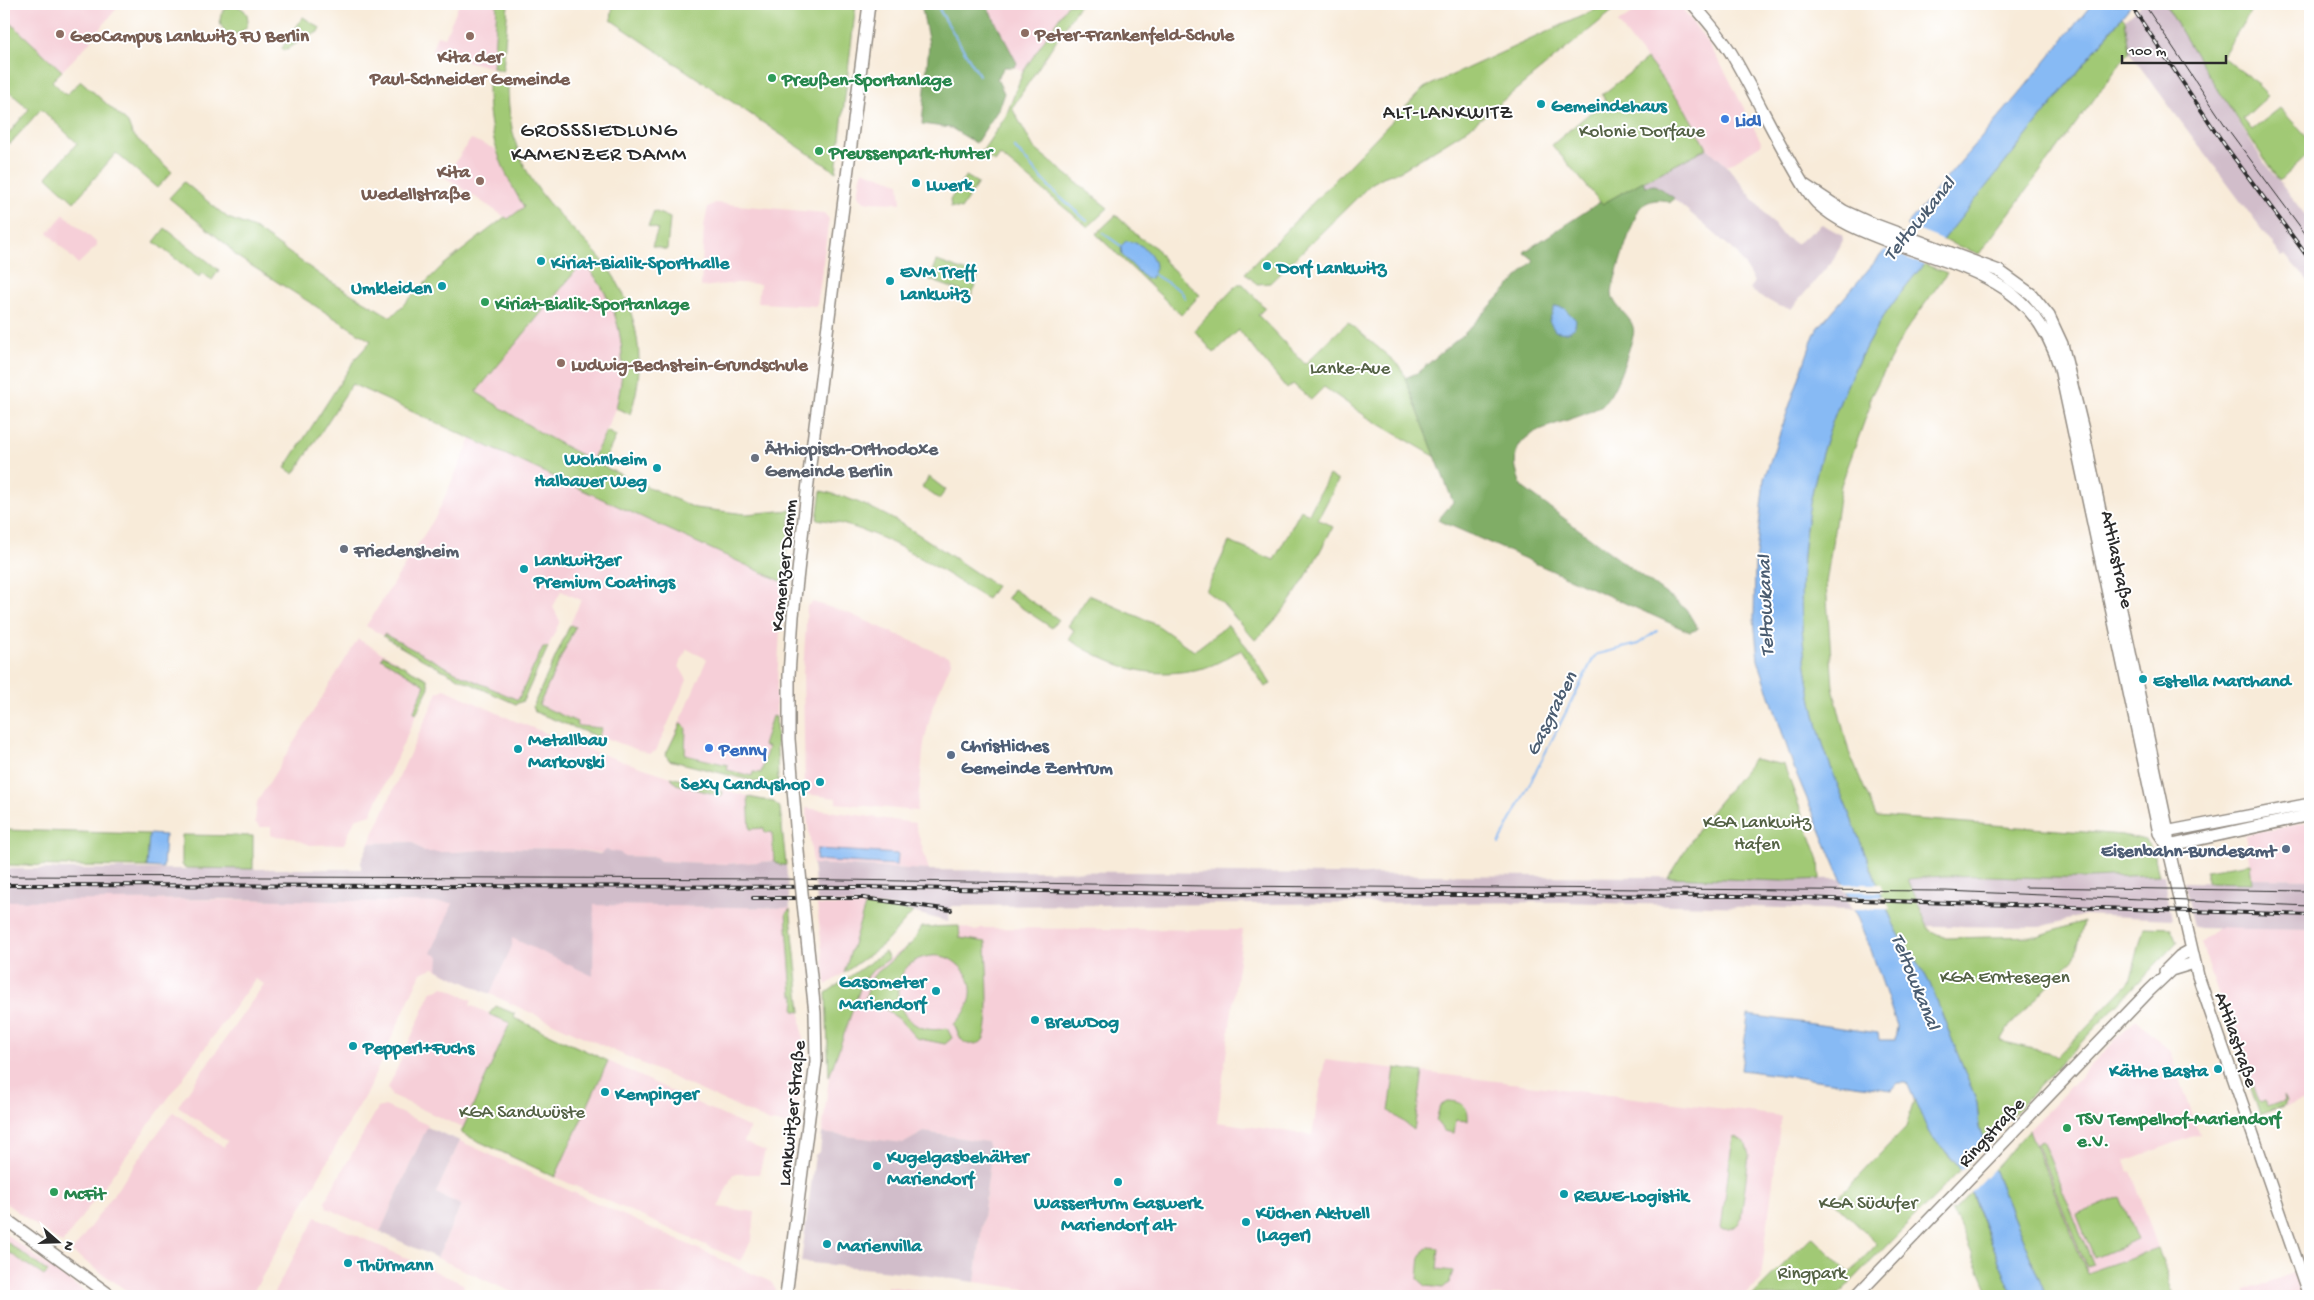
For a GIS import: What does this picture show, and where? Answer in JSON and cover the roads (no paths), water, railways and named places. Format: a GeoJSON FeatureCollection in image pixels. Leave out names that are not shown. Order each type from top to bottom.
{"type":"FeatureCollection","features":[{"type":"Feature","properties":{"kind":"main road","name":"Kamenzer Damm"},"geometry":{"type":"LineString","coordinates":[[803,904],[789,739],[792,636],[810,465],[869,4]]}},
{"type":"Feature","properties":{"kind":"main road"},"geometry":{"type":"LineString","coordinates":[[1693,4],[1720,34]]}},
{"type":"Feature","properties":{"kind":"main road"},"geometry":{"type":"LineString","coordinates":[[1703,4],[1714,19],[1720,34],[1789,162],[1815,202],[1829,213],[1956,262]]}},
{"type":"Feature","properties":{"kind":"main road","name":"Attilastraße"},"geometry":{"type":"LineString","coordinates":[[1956,262],[1982,264],[2019,284],[2031,294],[2044,319],[2079,431],[2163,832],[2168,846],[2194,963],[2309,1296]]}},
{"type":"Feature","properties":{"kind":"main road","name":"Attilastraße"},"geometry":{"type":"LineString","coordinates":[[1956,262],[1998,283],[2044,319]]}},
{"type":"Feature","properties":{"kind":"main road"},"geometry":{"type":"LineString","coordinates":[[2163,832],[2310,804]]}},
{"type":"Feature","properties":{"kind":"main road"},"geometry":{"type":"LineString","coordinates":[[2168,846],[2310,814]]}},
{"type":"Feature","properties":{"kind":"main road","name":"Lankwitzer Straße"},"geometry":{"type":"LineString","coordinates":[[786,1296],[815,1068],[815,1013],[803,904]]}},
{"type":"Feature","properties":{"kind":"main road","name":"Ringstraße"},"geometry":{"type":"LineString","coordinates":[[1856,1296],[1956,1194],[2180,956],[2191,950]]}},
{"type":"Feature","properties":{"kind":"main road","name":"Ringstraße"},"geometry":{"type":"LineString","coordinates":[[2150,990],[2171,970],[2194,963]]}},
{"type":"Feature","properties":{"kind":"main road"},"geometry":{"type":"LineString","coordinates":[[4,1218],[111,1296]]}},
{"type":"Feature","properties":{"kind":"water","name":"Teltowkanal"},"geometry":{"type":"Polygon","coordinates":[[[2092,4],[2132,4],[1897,298],[1873,334],[1850,379],[1831,424],[1817,471],[1807,519],[1802,568],[1802,617],[1806,666],[1815,715],[1825,752],[1893,923],[1930,984],[1977,1103],[1979,1127],[1994,1169],[2046,1296],[2013,1296],[1966,1179],[1956,1163],[1929,1133],[1907,1083],[1898,1083],[1892,1090],[1741,1070],[1748,1015],[1878,1033],[1879,1040],[1895,1040],[1897,1026],[1871,950],[1794,768],[1758,660],[1754,619],[1755,564],[1764,479],[1814,335],[2023,89],[2092,4]]]}},
{"type":"Feature","properties":{"kind":"water"},"geometry":{"type":"Polygon","coordinates":[[[1126,241],[1142,246],[1150,254],[1155,264],[1155,270],[1151,278],[1146,279],[1122,255],[1121,246],[1126,241]]]}},
{"type":"Feature","properties":{"kind":"water"},"geometry":{"type":"Polygon","coordinates":[[[1555,306],[1564,308],[1576,320],[1574,328],[1569,332],[1555,331],[1549,321],[1555,306]]]}},
{"type":"Feature","properties":{"kind":"water"},"geometry":{"type":"Polygon","coordinates":[[[149,834],[165,835],[163,868],[147,867],[149,834]]]}},
{"type":"Feature","properties":{"kind":"water"},"geometry":{"type":"Polygon","coordinates":[[[817,849],[898,854],[897,865],[816,860],[817,849]]]}},
{"type":"Feature","properties":{"kind":"waterway"},"geometry":{"type":"LineString","coordinates":[[938,4],[940,11],[979,75]]}},
{"type":"Feature","properties":{"kind":"waterway"},"geometry":{"type":"LineString","coordinates":[[1014,147],[1054,192],[1087,221]]}},
{"type":"Feature","properties":{"kind":"waterway"},"geometry":{"type":"LineString","coordinates":[[1103,233],[1121,246]]}},
{"type":"Feature","properties":{"kind":"waterway"},"geometry":{"type":"LineString","coordinates":[[1153,274],[1181,291],[1185,298]]}},
{"type":"Feature","properties":{"kind":"waterway","name":"Gasgraben"},"geometry":{"type":"LineString","coordinates":[[1499,844],[1594,657],[1598,654],[1638,644],[1657,631]]}},
{"type":"Feature","properties":{"kind":"tram line"},"geometry":{"type":"LineString","coordinates":[[2144,4],[2227,128],[2310,240]]}},
{"type":"Feature","properties":{"kind":"tram line"},"geometry":{"type":"LineString","coordinates":[[4,876],[782,879],[1210,886],[1945,891],[2310,906]]}},
{"type":"Feature","properties":{"kind":"tram line"},"geometry":{"type":"LineString","coordinates":[[2024,887],[2310,891]]}},
{"type":"Feature","properties":{"kind":"railway"},"geometry":{"type":"LineString","coordinates":[[2130,4],[2226,147],[2310,260]]}},
{"type":"Feature","properties":{"kind":"railway"},"geometry":{"type":"LineString","coordinates":[[4,885],[860,887],[1181,894],[1744,896],[2310,915]]}},
{"type":"Feature","properties":{"kind":"railway"},"geometry":{"type":"LineString","coordinates":[[753,898],[863,898],[951,910]]}},
{"type":"Feature","properties":{"kind":"place","name":"Peter-Frankenfeld-Schule"},"geometry":{"type":"Point","coordinates":[1025,33]}},
{"type":"Feature","properties":{"kind":"place","name":"GeoCampus Lankwitz FU Berlin"},"geometry":{"type":"Point","coordinates":[60,34]}},
{"type":"Feature","properties":{"kind":"place","name":"Kita der Paul-Schneider Gemeinde"},"geometry":{"type":"Point","coordinates":[470,36]}},
{"type":"Feature","properties":{"kind":"place","name":"Preußen-Sportanlage"},"geometry":{"type":"Point","coordinates":[772,78]}},
{"type":"Feature","properties":{"kind":"place","name":"Gemeindehaus"},"geometry":{"type":"Point","coordinates":[1541,104]}},
{"type":"Feature","properties":{"kind":"place","name":"Lidl"},"geometry":{"type":"Point","coordinates":[1725,119]}},
{"type":"Feature","properties":{"kind":"place","name":"Preussenpark-Hunter"},"geometry":{"type":"Point","coordinates":[819,151]}},
{"type":"Feature","properties":{"kind":"place","name":"Kita Wedellstraße"},"geometry":{"type":"Point","coordinates":[480,181]}},
{"type":"Feature","properties":{"kind":"place","name":"Lwerk"},"geometry":{"type":"Point","coordinates":[916,183]}},
{"type":"Feature","properties":{"kind":"place","name":"Kiriat-Bialik-Sporthalle"},"geometry":{"type":"Point","coordinates":[541,261]}},
{"type":"Feature","properties":{"kind":"place","name":"Dorf Lankwitz"},"geometry":{"type":"Point","coordinates":[1267,266]}},
{"type":"Feature","properties":{"kind":"place","name":"EVM Treff Lankwitz"},"geometry":{"type":"Point","coordinates":[890,281]}},
{"type":"Feature","properties":{"kind":"place","name":"Umkleiden"},"geometry":{"type":"Point","coordinates":[442,286]}},
{"type":"Feature","properties":{"kind":"place","name":"Kiriat-Bialik-Sportanlage"},"geometry":{"type":"Point","coordinates":[485,302]}},
{"type":"Feature","properties":{"kind":"place","name":"Ludwig-Bechstein-Grundschule"},"geometry":{"type":"Point","coordinates":[561,363]}},
{"type":"Feature","properties":{"kind":"place","name":"Äthiopisch-Orthodoxe Gemeinde Berlin"},"geometry":{"type":"Point","coordinates":[755,458]}},
{"type":"Feature","properties":{"kind":"place","name":"Wohnheim Halbauer Weg"},"geometry":{"type":"Point","coordinates":[657,468]}},
{"type":"Feature","properties":{"kind":"place","name":"Friedensheim"},"geometry":{"type":"Point","coordinates":[344,549]}},
{"type":"Feature","properties":{"kind":"place","name":"Lankwitzer Premium Coatings"},"geometry":{"type":"Point","coordinates":[524,569]}},
{"type":"Feature","properties":{"kind":"place","name":"Estella Marchand"},"geometry":{"type":"Point","coordinates":[2143,679]}},
{"type":"Feature","properties":{"kind":"place","name":"Penny"},"geometry":{"type":"Point","coordinates":[709,748]}},
{"type":"Feature","properties":{"kind":"place","name":"Metallbau Markovski"},"geometry":{"type":"Point","coordinates":[518,749]}},
{"type":"Feature","properties":{"kind":"place","name":"Christliches Gemeinde Zentrum"},"geometry":{"type":"Point","coordinates":[951,755]}},
{"type":"Feature","properties":{"kind":"place","name":"Sexy Candyshop"},"geometry":{"type":"Point","coordinates":[820,782]}},
{"type":"Feature","properties":{"kind":"place","name":"Eisenbahn-Bundesamt"},"geometry":{"type":"Point","coordinates":[2286,849]}},
{"type":"Feature","properties":{"kind":"place","name":"Gasometer Mariendorf"},"geometry":{"type":"Point","coordinates":[936,991]}},
{"type":"Feature","properties":{"kind":"place","name":"BrewDog"},"geometry":{"type":"Point","coordinates":[1035,1020]}},
{"type":"Feature","properties":{"kind":"place","name":"Pepperl+Fuchs"},"geometry":{"type":"Point","coordinates":[353,1046]}},
{"type":"Feature","properties":{"kind":"place","name":"Käthe Basta"},"geometry":{"type":"Point","coordinates":[2218,1069]}},
{"type":"Feature","properties":{"kind":"place","name":"Kempinger"},"geometry":{"type":"Point","coordinates":[605,1092]}},
{"type":"Feature","properties":{"kind":"place","name":"TSV Tempelhof-Mariendorf e.V."},"geometry":{"type":"Point","coordinates":[2067,1128]}},
{"type":"Feature","properties":{"kind":"place","name":"Kugelgasbehälter Mariendorf"},"geometry":{"type":"Point","coordinates":[877,1166]}},
{"type":"Feature","properties":{"kind":"place","name":"Wasserturm Gaswerk Mariendorf alt"},"geometry":{"type":"Point","coordinates":[1118,1182]}},
{"type":"Feature","properties":{"kind":"place","name":"McFit"},"geometry":{"type":"Point","coordinates":[54,1192]}},
{"type":"Feature","properties":{"kind":"place","name":"REWE-Logistik"},"geometry":{"type":"Point","coordinates":[1564,1194]}},
{"type":"Feature","properties":{"kind":"place","name":"Küchen Aktuell (Lager)"},"geometry":{"type":"Point","coordinates":[1246,1222]}},
{"type":"Feature","properties":{"kind":"place","name":"Marienvilla"},"geometry":{"type":"Point","coordinates":[827,1244]}},
{"type":"Feature","properties":{"kind":"place","name":"Thürmann"},"geometry":{"type":"Point","coordinates":[348,1263]}},
{"type":"Feature","properties":{"kind":"district","name":"ALT-LANKWITZ"},"geometry":{"type":"Point","coordinates":[1448,111]}},
{"type":"Feature","properties":{"kind":"district","name":"GROSSSIEDLUNG KAMENZER DAMM"},"geometry":{"type":"Point","coordinates":[599,141]}},
{"type":"Feature","properties":{"kind":"park label","name":"Kolonie Dorfaue"},"geometry":{"type":"Point","coordinates":[1642,129]}},
{"type":"Feature","properties":{"kind":"park label","name":"Lanke-Aue"},"geometry":{"type":"Point","coordinates":[1350,366]}},
{"type":"Feature","properties":{"kind":"park label","name":"KGA Lankwitz Hafen"},"geometry":{"type":"Point","coordinates":[1757,831]}},
{"type":"Feature","properties":{"kind":"park label","name":"KGA Erntesegen"},"geometry":{"type":"Point","coordinates":[2005,975]}},
{"type":"Feature","properties":{"kind":"park label","name":"KGA Sandwüste"},"geometry":{"type":"Point","coordinates":[522,1110]}},
{"type":"Feature","properties":{"kind":"park label","name":"KGA Südufer"},"geometry":{"type":"Point","coordinates":[1868,1201]}},
{"type":"Feature","properties":{"kind":"park label","name":"Ringpark"},"geometry":{"type":"Point","coordinates":[1812,1271]}}]}
